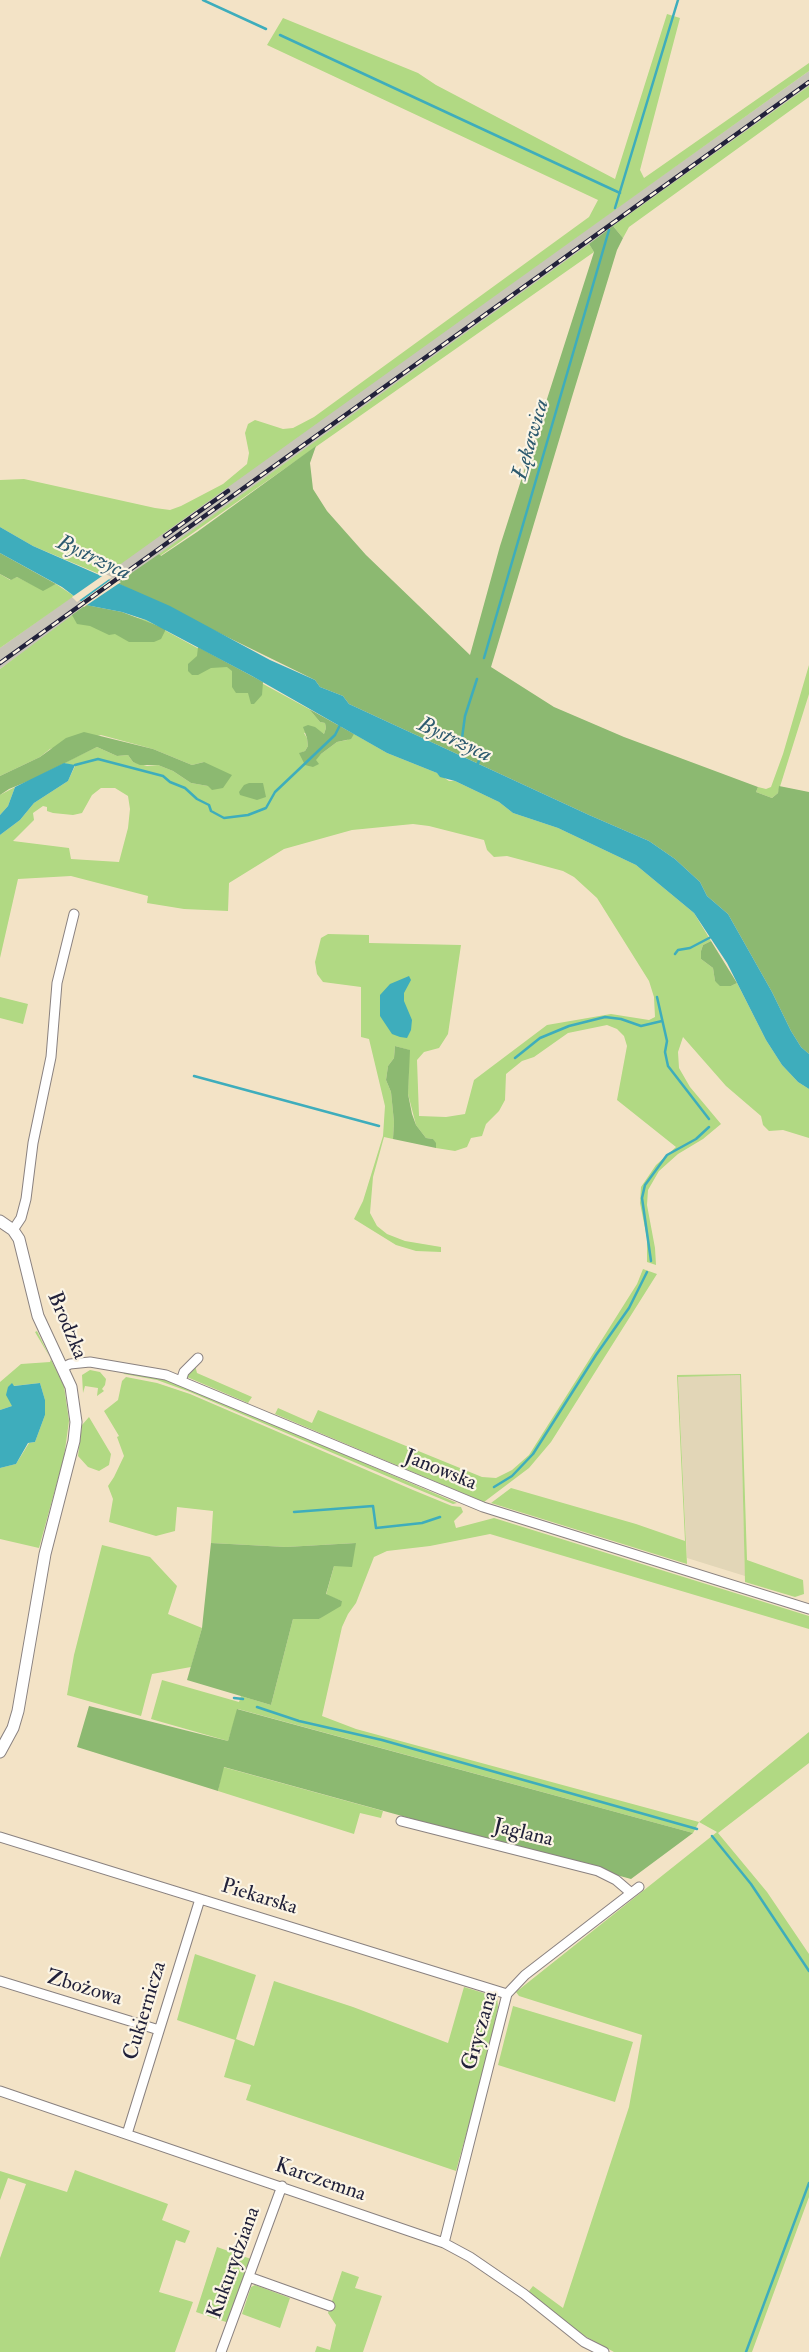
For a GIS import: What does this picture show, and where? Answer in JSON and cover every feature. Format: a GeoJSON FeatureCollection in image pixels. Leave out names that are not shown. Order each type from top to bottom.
{"type":"FeatureCollection","features":[{"type":"Feature","properties":{"kind":"street"},"geometry":{"type":"LineString","coordinates":[[0,1221],[13,1230],[21,1218],[26,1199],[36,1128],[51,1056],[57,983],[74,914]]}},
{"type":"Feature","properties":{"kind":"street","name":"Brodzka"},"geometry":{"type":"LineString","coordinates":[[0,1752],[11,1732],[18,1711],[45,1554],[74,1441],[74,1406],[71,1387],[64,1367],[38,1316],[18,1240],[13,1230]]}},
{"type":"Feature","properties":{"kind":"street"},"geometry":{"type":"LineString","coordinates":[[180,1381],[184,1372],[198,1358]]}},
{"type":"Feature","properties":{"kind":"street","name":"Janowska"},"geometry":{"type":"LineString","coordinates":[[64,1367],[70,1364],[90,1362],[141,1369],[180,1381],[483,1507],[809,1609]]}},
{"type":"Feature","properties":{"kind":"street","name":"Jaglana"},"geometry":{"type":"LineString","coordinates":[[401,1821],[598,1870],[616,1880],[630,1892]]}},
{"type":"Feature","properties":{"kind":"street","name":"Piekarska"},"geometry":{"type":"LineString","coordinates":[[0,1837],[507,1994]]}},
{"type":"Feature","properties":{"kind":"street","name":"Gryczana"},"geometry":{"type":"LineString","coordinates":[[444,2242],[507,1994],[525,1975],[640,1886]]}},
{"type":"Feature","properties":{"kind":"street","name":"Cukiernicza"},"geometry":{"type":"LineString","coordinates":[[127,2134],[200,1899]]}},
{"type":"Feature","properties":{"kind":"street","name":"Zbożowa"},"geometry":{"type":"LineString","coordinates":[[0,1981],[158,2030]]}},
{"type":"Feature","properties":{"kind":"street","name":"Karczemna"},"geometry":{"type":"LineString","coordinates":[[0,2092],[444,2242],[470,2257],[524,2294],[584,2342],[604,2352]]}},
{"type":"Feature","properties":{"kind":"street","name":"Kukurydziana"},"geometry":{"type":"LineString","coordinates":[[221,2352],[282,2186]]}},
{"type":"Feature","properties":{"kind":"street"},"geometry":{"type":"LineString","coordinates":[[249,2277],[330,2306]]}},
{"type":"Feature","properties":{"kind":"shaded area"},"geometry":{"type":"Polygon","coordinates":[[[809,71],[809,86],[0,669],[0,648],[809,71]]]}},
{"type":"Feature","properties":{"kind":"shaded area"},"geometry":{"type":"Polygon","coordinates":[[[740,1375],[745,1576],[687,1558],[678,1376],[740,1375]]]}},
{"type":"Feature","properties":{"kind":"green space"},"geometry":{"type":"Polygon","coordinates":[[[667,14],[680,18],[640,170],[644,178],[809,63],[809,71],[104,576],[33,546],[0,527],[0,480],[24,479],[170,510],[223,484],[247,464],[249,453],[245,433],[248,424],[255,420],[283,429],[293,428],[314,417],[589,217],[598,200],[267,45],[283,18],[418,73],[436,85],[615,179],[667,14]]]}},
{"type":"Feature","properties":{"kind":"green space"},"geometry":{"type":"Polygon","coordinates":[[[809,86],[809,97],[629,227],[623,238],[613,226],[809,86]]]}},
{"type":"Feature","properties":{"kind":"green space"},"geometry":{"type":"Polygon","coordinates":[[[613,226],[623,238],[617,250],[491,667],[554,707],[624,737],[758,787],[756,792],[772,798],[778,793],[779,786],[809,792],[809,1054],[801,1047],[791,1031],[772,992],[728,914],[707,896],[700,882],[675,859],[649,841],[349,704],[343,696],[320,687],[315,680],[117,583],[159,554],[161,556],[197,532],[316,446],[310,463],[313,489],[327,511],[366,555],[470,655],[500,546],[594,252],[589,244],[613,226]]]}},
{"type":"Feature","properties":{"kind":"green space"},"geometry":{"type":"Polygon","coordinates":[[[589,244],[594,252],[160,556],[159,554],[589,244]]]}},
{"type":"Feature","properties":{"kind":"green space"},"geometry":{"type":"Polygon","coordinates":[[[0,553],[56,584],[43,591],[17,577],[11,580],[0,574],[0,553]]]}},
{"type":"Feature","properties":{"kind":"green space"},"geometry":{"type":"Polygon","coordinates":[[[0,574],[10,580],[17,577],[43,590],[56,584],[74,596],[0,648],[0,574]]]}},
{"type":"Feature","properties":{"kind":"green space"},"geometry":{"type":"Polygon","coordinates":[[[86,605],[146,620],[309,709],[320,722],[325,723],[326,728],[324,734],[317,730],[304,733],[308,746],[305,751],[300,753],[316,763],[316,758],[321,754],[337,742],[347,740],[354,734],[387,753],[437,773],[449,781],[455,781],[499,802],[513,813],[558,828],[636,865],[694,913],[711,941],[703,945],[701,959],[713,968],[715,981],[731,986],[737,983],[766,1040],[782,1065],[798,1082],[809,1089],[809,1138],[783,1130],[769,1131],[763,1125],[761,1116],[726,1086],[683,1037],[678,1052],[679,1068],[690,1087],[721,1124],[703,1139],[678,1154],[659,1171],[648,1190],[647,1205],[655,1248],[656,1265],[647,1262],[647,1238],[640,1203],[641,1187],[656,1165],[676,1147],[617,1100],[627,1046],[624,1036],[617,1029],[607,1025],[568,1033],[534,1057],[522,1061],[506,1074],[505,1100],[499,1111],[486,1124],[482,1136],[471,1138],[467,1147],[455,1151],[436,1148],[433,1139],[426,1138],[416,1125],[408,1094],[409,1050],[395,1046],[394,1058],[388,1066],[386,1080],[391,1092],[394,1122],[393,1139],[384,1137],[373,1177],[370,1213],[377,1226],[387,1234],[405,1241],[441,1247],[441,1252],[416,1251],[396,1245],[354,1219],[363,1201],[383,1136],[385,1106],[369,1039],[361,1037],[361,987],[323,982],[317,974],[315,962],[321,938],[328,934],[369,935],[369,943],[461,945],[448,1034],[439,1048],[424,1052],[417,1060],[419,1116],[446,1117],[465,1114],[474,1080],[547,1025],[611,1014],[649,1020],[655,1017],[654,997],[649,981],[597,898],[574,877],[563,871],[507,856],[494,857],[487,850],[484,840],[429,826],[413,824],[352,830],[284,849],[229,883],[228,911],[184,909],[147,903],[148,896],[71,876],[18,879],[0,958],[0,835],[20,820],[34,803],[68,781],[75,766],[64,763],[97,747],[117,756],[128,755],[133,762],[147,766],[158,765],[173,771],[191,783],[208,786],[204,762],[192,765],[153,749],[101,735],[50,749],[40,757],[0,776],[0,669],[86,605]],[[101,788],[92,795],[82,813],[73,815],[53,813],[47,811],[47,807],[43,806],[33,813],[34,820],[13,841],[69,848],[71,859],[119,862],[128,828],[130,809],[128,796],[115,788],[101,788]]]}},
{"type":"Feature","properties":{"kind":"green space"},"geometry":{"type":"Polygon","coordinates":[[[86,605],[122,612],[166,629],[161,639],[154,642],[129,642],[115,634],[109,635],[90,626],[77,624],[72,615],[86,605]]]}},
{"type":"Feature","properties":{"kind":"green space"},"geometry":{"type":"Polygon","coordinates":[[[198,647],[263,682],[262,695],[254,704],[251,704],[248,693],[236,693],[232,687],[232,671],[227,667],[211,668],[198,675],[192,675],[188,671],[188,664],[197,656],[198,647]]]}},
{"type":"Feature","properties":{"kind":"green space"},"geometry":{"type":"Polygon","coordinates":[[[809,665],[809,694],[778,793],[772,798],[756,792],[758,787],[766,789],[771,787],[783,754],[809,665]]]}},
{"type":"Feature","properties":{"kind":"green space"},"geometry":{"type":"Polygon","coordinates":[[[309,709],[354,734],[351,739],[337,742],[321,754],[316,760],[319,764],[313,767],[305,765],[299,753],[305,751],[308,746],[303,727],[308,725],[315,727],[324,734],[326,728],[325,723],[320,722],[309,709]]]}},
{"type":"Feature","properties":{"kind":"green space"},"geometry":{"type":"Polygon","coordinates":[[[84,732],[153,749],[192,765],[204,762],[232,775],[223,788],[212,790],[208,786],[191,783],[173,771],[158,765],[140,765],[133,762],[128,755],[117,756],[97,747],[0,795],[0,776],[40,757],[66,738],[84,732]]]}},
{"type":"Feature","properties":{"kind":"green space"},"geometry":{"type":"Polygon","coordinates":[[[263,783],[266,797],[257,800],[240,795],[239,792],[244,785],[263,783]]]}},
{"type":"Feature","properties":{"kind":"green space"},"geometry":{"type":"Polygon","coordinates":[[[15,787],[8,806],[0,815],[0,795],[15,787]]]}},
{"type":"Feature","properties":{"kind":"green space"},"geometry":{"type":"Polygon","coordinates":[[[711,941],[737,983],[731,986],[720,986],[715,981],[713,968],[701,959],[703,945],[711,941]]]}},
{"type":"Feature","properties":{"kind":"green space"},"geometry":{"type":"Polygon","coordinates":[[[0,997],[28,1004],[23,1024],[0,1018],[0,997]]]}},
{"type":"Feature","properties":{"kind":"green space"},"geometry":{"type":"Polygon","coordinates":[[[395,1046],[410,1050],[408,1094],[412,1114],[416,1125],[426,1138],[433,1139],[436,1143],[436,1148],[393,1139],[394,1122],[391,1092],[386,1080],[388,1066],[394,1058],[395,1046]]]}},
{"type":"Feature","properties":{"kind":"green space"},"geometry":{"type":"Polygon","coordinates":[[[643,1269],[657,1274],[551,1442],[529,1468],[484,1502],[275,1414],[278,1408],[312,1423],[318,1410],[482,1477],[496,1478],[512,1470],[529,1455],[637,1284],[643,1269]]]}},
{"type":"Feature","properties":{"kind":"green space"},"geometry":{"type":"Polygon","coordinates":[[[37,1331],[50,1356],[35,1332],[37,1331]]]}},
{"type":"Feature","properties":{"kind":"green space"},"geometry":{"type":"Polygon","coordinates":[[[51,1359],[64,1386],[69,1421],[64,1457],[39,1548],[0,1539],[0,1468],[16,1464],[29,1443],[35,1442],[45,1415],[45,1400],[40,1383],[13,1386],[12,1384],[12,1406],[0,1410],[0,1382],[21,1364],[50,1362],[51,1359]]]}},
{"type":"Feature","properties":{"kind":"green space"},"geometry":{"type":"Polygon","coordinates":[[[195,1365],[197,1373],[252,1397],[248,1403],[187,1377],[188,1371],[195,1365]]]}},
{"type":"Feature","properties":{"kind":"green space"},"geometry":{"type":"Polygon","coordinates":[[[90,1370],[100,1372],[106,1379],[102,1389],[104,1391],[97,1396],[98,1388],[85,1386],[83,1393],[82,1375],[90,1370]]]}},
{"type":"Feature","properties":{"kind":"green space"},"geometry":{"type":"Polygon","coordinates":[[[123,1372],[158,1377],[192,1389],[457,1503],[453,1504],[190,1392],[157,1380],[124,1374],[123,1372]]]}},
{"type":"Feature","properties":{"kind":"green space"},"geometry":{"type":"Polygon","coordinates":[[[741,1374],[747,1560],[803,1580],[804,1594],[795,1597],[745,1582],[740,1375],[678,1377],[687,1564],[491,1503],[511,1488],[636,1524],[685,1541],[677,1375],[741,1374]]]}},
{"type":"Feature","properties":{"kind":"green space"},"geometry":{"type":"Polygon","coordinates":[[[126,1377],[157,1383],[190,1394],[413,1490],[452,1506],[461,1507],[463,1512],[454,1521],[456,1528],[494,1518],[809,1616],[809,1629],[490,1534],[430,1546],[387,1551],[374,1557],[356,1603],[342,1627],[322,1716],[356,1729],[699,1822],[693,1833],[238,1709],[228,1741],[151,1719],[162,1680],[239,1702],[241,1696],[271,1705],[293,1619],[319,1619],[342,1601],[326,1595],[334,1566],[356,1543],[286,1547],[211,1543],[213,1511],[177,1507],[175,1531],[156,1536],[109,1522],[113,1499],[108,1486],[124,1456],[117,1437],[119,1436],[104,1411],[118,1400],[122,1381],[126,1377]]]}},
{"type":"Feature","properties":{"kind":"green space"},"geometry":{"type":"Polygon","coordinates":[[[89,1417],[111,1454],[109,1465],[99,1471],[88,1467],[78,1456],[82,1425],[89,1417]]]}},
{"type":"Feature","properties":{"kind":"green space"},"geometry":{"type":"Polygon","coordinates":[[[211,1543],[286,1547],[356,1543],[352,1567],[334,1566],[326,1594],[342,1601],[341,1606],[319,1619],[293,1619],[271,1705],[187,1680],[202,1628],[211,1543]]]}},
{"type":"Feature","properties":{"kind":"green space"},"geometry":{"type":"Polygon","coordinates":[[[102,1545],[150,1557],[177,1586],[168,1614],[202,1628],[191,1667],[152,1674],[141,1716],[67,1695],[74,1655],[102,1545]]]}},
{"type":"Feature","properties":{"kind":"green space"},"geometry":{"type":"Polygon","coordinates":[[[89,1706],[228,1741],[237,1709],[693,1833],[631,1879],[224,1767],[218,1791],[77,1747],[89,1706]]]}},
{"type":"Feature","properties":{"kind":"green space"},"geometry":{"type":"Polygon","coordinates":[[[809,1732],[809,1763],[718,1833],[767,1892],[809,1954],[809,2197],[752,2352],[614,2352],[583,2335],[537,2300],[529,2291],[533,2286],[563,2308],[629,2107],[642,2035],[519,1996],[516,1992],[717,1832],[699,1822],[809,1732]]]}},
{"type":"Feature","properties":{"kind":"green space"},"geometry":{"type":"Polygon","coordinates":[[[223,1767],[383,1811],[381,1818],[360,1813],[354,1834],[218,1791],[223,1767]]]}},
{"type":"Feature","properties":{"kind":"green space"},"geometry":{"type":"Polygon","coordinates":[[[195,1954],[256,1975],[236,2039],[254,2046],[274,1981],[353,2007],[448,2043],[464,1987],[497,1997],[498,2007],[486,2062],[456,2171],[246,2100],[251,2085],[224,2077],[235,2040],[177,2020],[195,1954]]]}},
{"type":"Feature","properties":{"kind":"green space"},"geometry":{"type":"Polygon","coordinates":[[[513,2006],[633,2042],[615,2102],[498,2065],[513,2006]]]}},
{"type":"Feature","properties":{"kind":"green space"},"geometry":{"type":"Polygon","coordinates":[[[75,2170],[168,2204],[162,2220],[190,2231],[185,2243],[176,2240],[159,2292],[193,2302],[175,2352],[0,2352],[0,2258],[26,2184],[8,2178],[0,2200],[0,2171],[67,2192],[75,2170]]]}},
{"type":"Feature","properties":{"kind":"green space"},"geometry":{"type":"Polygon","coordinates":[[[217,2247],[251,2259],[229,2323],[196,2312],[217,2247]]]}},
{"type":"Feature","properties":{"kind":"green space"},"geometry":{"type":"Polygon","coordinates":[[[342,2271],[359,2277],[355,2288],[382,2296],[363,2352],[315,2352],[317,2346],[330,2350],[336,2325],[328,2313],[342,2271]]]}},
{"type":"Feature","properties":{"kind":"green space"},"geometry":{"type":"Polygon","coordinates":[[[255,2285],[290,2298],[280,2328],[242,2314],[251,2287],[255,2285]]]}},
{"type":"Feature","properties":{"kind":"water"},"geometry":{"type":"Polygon","coordinates":[[[0,527],[33,546],[170,606],[270,660],[315,680],[320,687],[343,696],[349,704],[649,841],[675,859],[700,882],[707,896],[728,914],[772,992],[791,1031],[801,1047],[809,1054],[809,1089],[798,1082],[782,1065],[766,1040],[727,963],[694,913],[636,865],[558,828],[513,813],[499,802],[455,781],[440,777],[437,773],[387,753],[252,676],[146,620],[122,612],[86,605],[62,587],[0,553],[0,527]]]}},
{"type":"Feature","properties":{"kind":"water"},"geometry":{"type":"Polygon","coordinates":[[[64,763],[75,765],[68,781],[34,803],[20,820],[0,835],[0,815],[8,806],[15,787],[64,763]]]}},
{"type":"Feature","properties":{"kind":"water"},"geometry":{"type":"Polygon","coordinates":[[[409,976],[411,980],[404,993],[404,1001],[412,1020],[411,1030],[407,1038],[392,1034],[380,1016],[380,995],[390,984],[409,976]]]}},
{"type":"Feature","properties":{"kind":"water"},"geometry":{"type":"Polygon","coordinates":[[[12,1383],[14,1386],[40,1383],[45,1400],[45,1415],[35,1442],[28,1443],[16,1464],[0,1468],[0,1410],[12,1406],[6,1395],[8,1387],[12,1383]]]}},
{"type":"Feature","properties":{"kind":"pier"},"geometry":{"type":"Polygon","coordinates":[[[105,574],[112,577],[77,602],[72,597],[105,574]]]}},
{"type":"Feature","properties":{"kind":"pier"},"geometry":{"type":"Polygon","coordinates":[[[113,578],[121,582],[84,607],[79,603],[113,578]]]}},
{"type":"Feature","properties":{"kind":"waterway"},"geometry":{"type":"LineString","coordinates":[[203,0],[266,29]]}},
{"type":"Feature","properties":{"kind":"waterway","name":"Łękawica"},"geometry":{"type":"LineString","coordinates":[[615,208],[678,0]]}},
{"type":"Feature","properties":{"kind":"waterway"},"geometry":{"type":"LineString","coordinates":[[280,35],[620,193]]}},
{"type":"Feature","properties":{"kind":"waterway","name":"Łękawica"},"geometry":{"type":"LineString","coordinates":[[484,658],[609,230]]}},
{"type":"Feature","properties":{"kind":"waterway","name":"Łękawica"},"geometry":{"type":"LineString","coordinates":[[477,679],[465,716],[462,738],[477,748],[480,758],[477,766]]}},
{"type":"Feature","properties":{"kind":"waterway"},"geometry":{"type":"LineString","coordinates":[[75,765],[98,759],[163,776],[170,782],[185,788],[197,799],[209,805],[211,811],[224,818],[248,815],[266,808],[275,792],[335,735],[341,723]]}},
{"type":"Feature","properties":{"kind":"waterway"},"geometry":{"type":"LineString","coordinates":[[675,954],[678,950],[690,948],[711,937]]}},
{"type":"Feature","properties":{"kind":"waterway"},"geometry":{"type":"LineString","coordinates":[[657,997],[667,1041],[665,1052],[668,1066],[709,1119]]}},
{"type":"Feature","properties":{"kind":"waterway"},"geometry":{"type":"LineString","coordinates":[[515,1058],[540,1038],[569,1026],[605,1017],[621,1019],[641,1026],[662,1021]]}},
{"type":"Feature","properties":{"kind":"waterway"},"geometry":{"type":"LineString","coordinates":[[194,1076],[379,1126]]}},
{"type":"Feature","properties":{"kind":"waterway"},"geometry":{"type":"LineString","coordinates":[[651,1261],[642,1198],[645,1185],[667,1155],[696,1139],[709,1127]]}},
{"type":"Feature","properties":{"kind":"waterway"},"geometry":{"type":"LineString","coordinates":[[494,1487],[512,1476],[533,1454],[596,1355],[629,1308],[647,1272]]}},
{"type":"Feature","properties":{"kind":"waterway"},"geometry":{"type":"LineString","coordinates":[[294,1512],[373,1506],[376,1528],[422,1523],[440,1517]]}},
{"type":"Feature","properties":{"kind":"waterway"},"geometry":{"type":"LineString","coordinates":[[234,1698],[243,1699]]}},
{"type":"Feature","properties":{"kind":"waterway"},"geometry":{"type":"LineString","coordinates":[[257,1707],[299,1721],[382,1740],[697,1829]]}},
{"type":"Feature","properties":{"kind":"waterway"},"geometry":{"type":"LineString","coordinates":[[712,1836],[751,1884],[809,1971]]}},
{"type":"Feature","properties":{"kind":"waterway"},"geometry":{"type":"LineString","coordinates":[[746,2352],[809,2183]]}},
{"type":"Feature","properties":{"kind":"railway"},"geometry":{"type":"LineString","coordinates":[[0,663],[809,82]]}},
{"type":"Feature","properties":{"kind":"railway"},"geometry":{"type":"LineString","coordinates":[[165,536],[228,491]]}},
{"type":"Feature","properties":{"kind":"water label","name":"Bystrzyca"},"geometry":{"type":"Point","coordinates":[93,559]}},
{"type":"Feature","properties":{"kind":"water label","name":"Bystrzyca"},"geometry":{"type":"Point","coordinates":[454,741]}}]}
